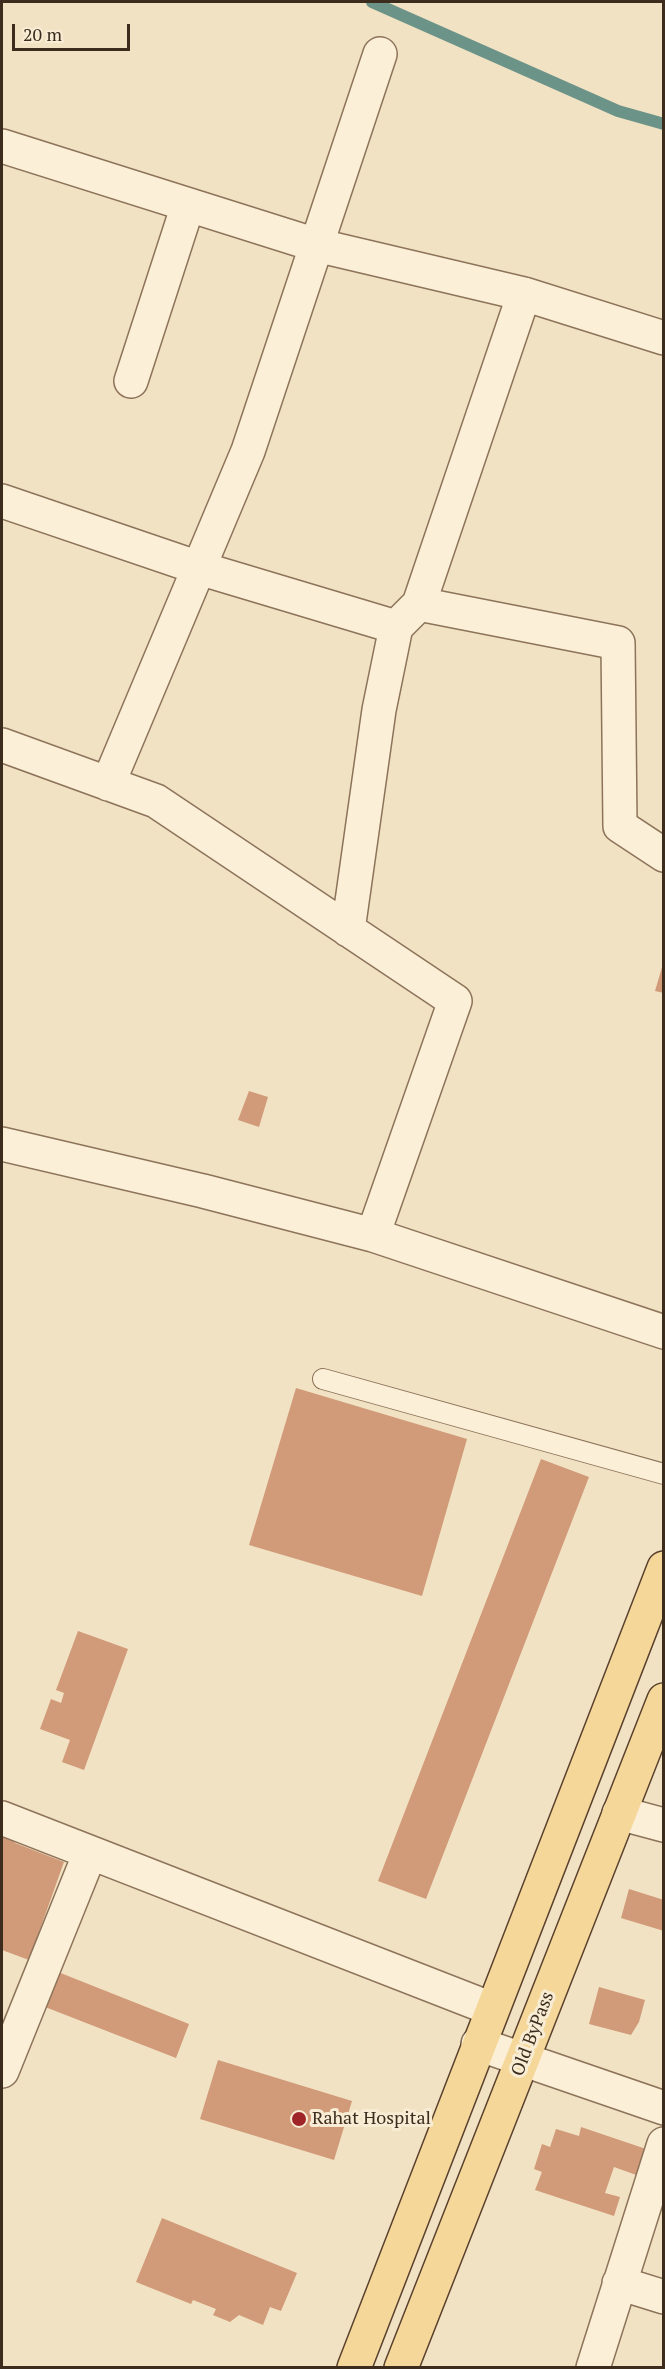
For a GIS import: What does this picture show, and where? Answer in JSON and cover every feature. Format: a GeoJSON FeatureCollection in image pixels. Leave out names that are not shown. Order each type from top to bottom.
{"type":"FeatureCollection","features":[{"type":"Feature","properties":{"kind":"main road"},"geometry":{"type":"LineString","coordinates":[[354,2367],[663,1568]]}},
{"type":"Feature","properties":{"kind":"main road","name":"Old ByPass"},"geometry":{"type":"LineString","coordinates":[[401,2367],[663,1700]]}},
{"type":"Feature","properties":{"kind":"street"},"geometry":{"type":"LineString","coordinates":[[108,784],[248,451],[380,54]]}},
{"type":"Feature","properties":{"kind":"street"},"geometry":{"type":"LineString","coordinates":[[2,146],[316,245],[524,294],[663,338]]}},
{"type":"Feature","properties":{"kind":"street"},"geometry":{"type":"LineString","coordinates":[[130,381],[188,205]]}},
{"type":"Feature","properties":{"kind":"street"},"geometry":{"type":"LineString","coordinates":[[348,930],[379,710],[396,627],[419,604],[524,294]]}},
{"type":"Feature","properties":{"kind":"street"},"geometry":{"type":"LineString","coordinates":[[2,501],[199,568],[396,627]]}},
{"type":"Feature","properties":{"kind":"street"},"geometry":{"type":"LineString","coordinates":[[419,604],[618,643],[620,826],[663,855]]}},
{"type":"Feature","properties":{"kind":"street"},"geometry":{"type":"LineString","coordinates":[[2,745],[156,801],[455,1001],[373,1235]]}},
{"type":"Feature","properties":{"kind":"street"},"geometry":{"type":"LineString","coordinates":[[2,1144],[203,1191],[373,1235],[663,1332]]}},
{"type":"Feature","properties":{"kind":"street"},"geometry":{"type":"LineString","coordinates":[[619,1813],[663,1825]]}},
{"type":"Feature","properties":{"kind":"street"},"geometry":{"type":"LineString","coordinates":[[2,1818],[492,2009]]}},
{"type":"Feature","properties":{"kind":"street"},"geometry":{"type":"LineString","coordinates":[[2,2071],[90,1853]]}},
{"type":"Feature","properties":{"kind":"street"},"geometry":{"type":"LineString","coordinates":[[478,2044],[663,2108]]}},
{"type":"Feature","properties":{"kind":"street"},"geometry":{"type":"LineString","coordinates":[[593,2367],[663,2144]]}},
{"type":"Feature","properties":{"kind":"street"},"geometry":{"type":"LineString","coordinates":[[619,2283],[663,2298]]}},
{"type":"Feature","properties":{"kind":"lane"},"geometry":{"type":"LineString","coordinates":[[323,1379],[663,1474]]}},
{"type":"Feature","properties":{"kind":"building"},"geometry":{"type":"Polygon","coordinates":[[[664,965],[664,993],[655,991],[664,965]]]}},
{"type":"Feature","properties":{"kind":"building"},"geometry":{"type":"Polygon","coordinates":[[[249,1091],[268,1097],[259,1127],[238,1120],[249,1091]]]}},
{"type":"Feature","properties":{"kind":"building"},"geometry":{"type":"Polygon","coordinates":[[[296,1388],[467,1439],[422,1596],[249,1545],[296,1388]]]}},
{"type":"Feature","properties":{"kind":"building"},"geometry":{"type":"Polygon","coordinates":[[[541,1459],[589,1477],[426,1899],[378,1881],[541,1459]]]}},
{"type":"Feature","properties":{"kind":"building"},"geometry":{"type":"Polygon","coordinates":[[[78,1631],[128,1649],[84,1770],[62,1762],[70,1740],[40,1729],[51,1699],[61,1703],[64,1693],[56,1690],[78,1631]]]}},
{"type":"Feature","properties":{"kind":"building"},"geometry":{"type":"Polygon","coordinates":[[[2,1832],[12,1836],[15,1843],[64,1862],[29,1960],[2,1950],[2,1832]]]}},
{"type":"Feature","properties":{"kind":"building"},"geometry":{"type":"Polygon","coordinates":[[[629,1889],[664,1900],[664,1931],[621,1918],[629,1889]]]}},
{"type":"Feature","properties":{"kind":"building"},"geometry":{"type":"Polygon","coordinates":[[[53,1970],[189,2024],[176,2058],[40,2005],[53,1970]]]}},
{"type":"Feature","properties":{"kind":"building"},"geometry":{"type":"Polygon","coordinates":[[[599,1987],[645,2000],[639,2022],[631,2035],[589,2024],[599,1987]]]}},
{"type":"Feature","properties":{"kind":"building"},"geometry":{"type":"Polygon","coordinates":[[[218,2060],[352,2101],[334,2160],[200,2119],[218,2060]]]}},
{"type":"Feature","properties":{"kind":"building"},"geometry":{"type":"Polygon","coordinates":[[[581,2127],[652,2151],[639,2176],[614,2167],[605,2193],[620,2197],[614,2216],[535,2190],[542,2172],[534,2169],[542,2144],[550,2147],[556,2129],[579,2136],[581,2127]]]}},
{"type":"Feature","properties":{"kind":"building"},"geometry":{"type":"Polygon","coordinates":[[[162,2218],[297,2273],[281,2311],[270,2307],[263,2325],[239,2315],[230,2322],[213,2315],[216,2309],[193,2300],[191,2304],[136,2282],[162,2218]]]}},
{"type":"Feature","properties":{"kind":"waterway"},"geometry":{"type":"LineString","coordinates":[[372,2],[618,111],[664,124]]}},
{"type":"Feature","properties":{"kind":"place","name":"Rahat Hospital"},"geometry":{"type":"Point","coordinates":[299,2119]}}]}
